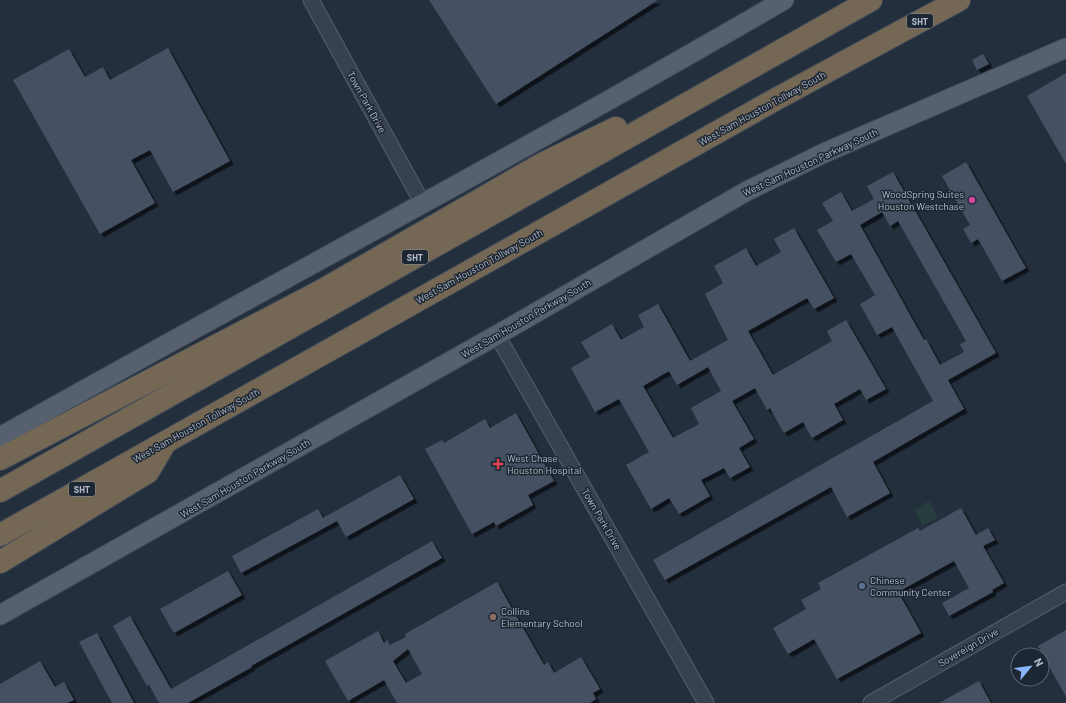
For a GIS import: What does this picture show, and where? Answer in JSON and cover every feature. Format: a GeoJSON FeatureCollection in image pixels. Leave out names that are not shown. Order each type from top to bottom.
{"type":"FeatureCollection","features":[{"type":"Feature","properties":{"kind":"highway","name":"SHT"},"geometry":{"type":"LineString","coordinates":[[0,491],[871,0]]}},
{"type":"Feature","properties":{"kind":"highway","name":"West Sam Houston Tollway South"},"geometry":{"type":"LineString","coordinates":[[0,535],[758,109],[959,0]]}},
{"type":"Feature","properties":{"kind":"highway"},"geometry":{"type":"LineString","coordinates":[[0,459],[321,291],[542,164],[829,24]]}},
{"type":"Feature","properties":{"kind":"highway"},"geometry":{"type":"LineString","coordinates":[[0,562],[148,472],[165,442]]}},
{"type":"Feature","properties":{"kind":"main road"},"geometry":{"type":"LineString","coordinates":[[0,437],[130,364],[423,204],[784,0]]}},
{"type":"Feature","properties":{"kind":"main road","name":"West Sam Houston Parkway South"},"geometry":{"type":"LineString","coordinates":[[0,615],[497,335],[709,212],[786,172],[859,138],[1066,48]]}},
{"type":"Feature","properties":{"kind":"street","name":"Town Park Drive"},"geometry":{"type":"LineString","coordinates":[[311,0],[423,204]]}},
{"type":"Feature","properties":{"kind":"street","name":"Town Park Drive"},"geometry":{"type":"LineString","coordinates":[[497,335],[706,703]]}},
{"type":"Feature","properties":{"kind":"street","name":"Sovereign Drive"},"geometry":{"type":"LineString","coordinates":[[871,703],[1066,592]]}},
{"type":"Feature","properties":{"kind":"green space"},"geometry":{"type":"Polygon","coordinates":[[[929,501],[938,517],[923,526],[914,510],[929,501]]]}},
{"type":"Feature","properties":{"kind":"building"},"geometry":{"type":"Polygon","coordinates":[[[429,0],[658,0],[496,104],[429,0]]]}},
{"type":"Feature","properties":{"kind":"building"},"geometry":{"type":"Polygon","coordinates":[[[168,48],[230,161],[173,192],[150,150],[131,160],[155,203],[100,234],[13,80],[69,49],[85,77],[103,67],[110,80],[168,48]]]}},
{"type":"Feature","properties":{"kind":"building"},"geometry":{"type":"Polygon","coordinates":[[[983,54],[989,64],[977,70],[972,60],[983,54]]]}},
{"type":"Feature","properties":{"kind":"building"},"geometry":{"type":"Polygon","coordinates":[[[1066,73],[1066,164],[1027,96],[1066,73]]]}},
{"type":"Feature","properties":{"kind":"building","name":"WoodSpring Suites Houston Westchase"},"geometry":{"type":"Polygon","coordinates":[[[966,162],[1026,268],[1002,281],[978,239],[971,243],[963,229],[970,225],[942,176],[966,162]]]}},
{"type":"Feature","properties":{"kind":"building"},"geometry":{"type":"Polygon","coordinates":[[[893,172],[996,353],[948,380],[964,409],[873,462],[890,493],[847,517],[831,487],[665,580],[653,560],[933,401],[892,327],[877,335],[860,304],[875,295],[851,254],[836,262],[817,230],[833,221],[822,203],[841,192],[852,211],[874,199],[867,186],[893,172]],[[882,212],[860,225],[924,340],[926,339],[940,365],[964,352],[960,344],[966,341],[898,221],[890,226],[882,212]]]}},
{"type":"Feature","properties":{"kind":"building"},"geometry":{"type":"Polygon","coordinates":[[[794,228],[834,298],[814,309],[807,298],[748,331],[773,375],[832,341],[827,331],[846,320],[886,389],[866,400],[860,389],[834,404],[843,420],[812,438],[803,422],[784,433],[770,408],[767,410],[755,388],[732,401],[754,439],[739,448],[750,467],[730,478],[724,468],[701,480],[710,496],[679,514],[669,498],[651,509],[626,465],[649,452],[619,399],[595,412],[571,368],[590,357],[581,342],[612,324],[621,340],[644,327],[638,315],[658,304],[690,361],[728,340],[705,294],[723,283],[714,266],[746,248],[756,266],[781,252],[774,239],[794,228]],[[708,367],[677,385],[669,371],[643,386],[673,438],[699,424],[691,408],[721,391],[708,367]]]}},
{"type":"Feature","properties":{"kind":"building"},"geometry":{"type":"Polygon","coordinates":[[[516,413],[554,481],[528,495],[533,505],[496,526],[494,522],[472,534],[425,449],[442,440],[444,443],[485,419],[490,428],[516,413]]]}},
{"type":"Feature","properties":{"kind":"building"},"geometry":{"type":"Polygon","coordinates":[[[400,475],[414,499],[346,537],[337,521],[241,573],[232,556],[318,509],[323,518],[400,475]]]}},
{"type":"Feature","properties":{"kind":"building"},"geometry":{"type":"Polygon","coordinates":[[[961,508],[976,535],[988,528],[995,540],[983,546],[1004,583],[992,590],[993,592],[949,616],[942,603],[969,588],[954,561],[898,592],[921,633],[837,679],[814,639],[788,654],[773,628],[806,609],[801,600],[821,589],[818,583],[918,528],[920,531],[961,508]]]}},
{"type":"Feature","properties":{"kind":"building"},"geometry":{"type":"Polygon","coordinates":[[[432,541],[442,558],[188,703],[159,703],[149,685],[147,686],[113,626],[130,616],[171,689],[432,541]]]}},
{"type":"Feature","properties":{"kind":"building"},"geometry":{"type":"Polygon","coordinates":[[[228,571],[242,595],[174,633],[160,609],[228,571]]]}},
{"type":"Feature","properties":{"kind":"building"},"geometry":{"type":"Polygon","coordinates":[[[497,582],[544,665],[548,662],[554,673],[581,657],[600,689],[593,693],[596,699],[590,703],[397,703],[384,680],[348,701],[325,661],[378,631],[384,643],[387,640],[390,645],[406,637],[405,634],[497,582]],[[408,649],[393,661],[406,683],[422,674],[408,649]]]}},
{"type":"Feature","properties":{"kind":"building"},"geometry":{"type":"Polygon","coordinates":[[[1066,630],[1066,697],[1050,668],[1050,647],[1038,646],[1066,630]]]}},
{"type":"Feature","properties":{"kind":"building"},"geometry":{"type":"Polygon","coordinates":[[[97,633],[134,703],[112,703],[79,642],[97,633]]]}},
{"type":"Feature","properties":{"kind":"building"},"geometry":{"type":"Polygon","coordinates":[[[40,661],[55,687],[64,682],[74,700],[67,703],[0,703],[0,684],[40,661]]]}},
{"type":"Feature","properties":{"kind":"building"},"geometry":{"type":"Polygon","coordinates":[[[979,681],[991,703],[939,703],[979,681]]]}},
{"type":"Feature","properties":{"kind":"place","name":"WoodSpring Suites Houston Westchase"},"geometry":{"type":"Point","coordinates":[972,200]}},
{"type":"Feature","properties":{"kind":"place","name":"West Chase Houston Hospital"},"geometry":{"type":"Point","coordinates":[498,464]}},
{"type":"Feature","properties":{"kind":"place","name":"Chinese Community Center"},"geometry":{"type":"Point","coordinates":[862,586]}},
{"type":"Feature","properties":{"kind":"place","name":"Collins Elementary School"},"geometry":{"type":"Point","coordinates":[493,617]}}]}
